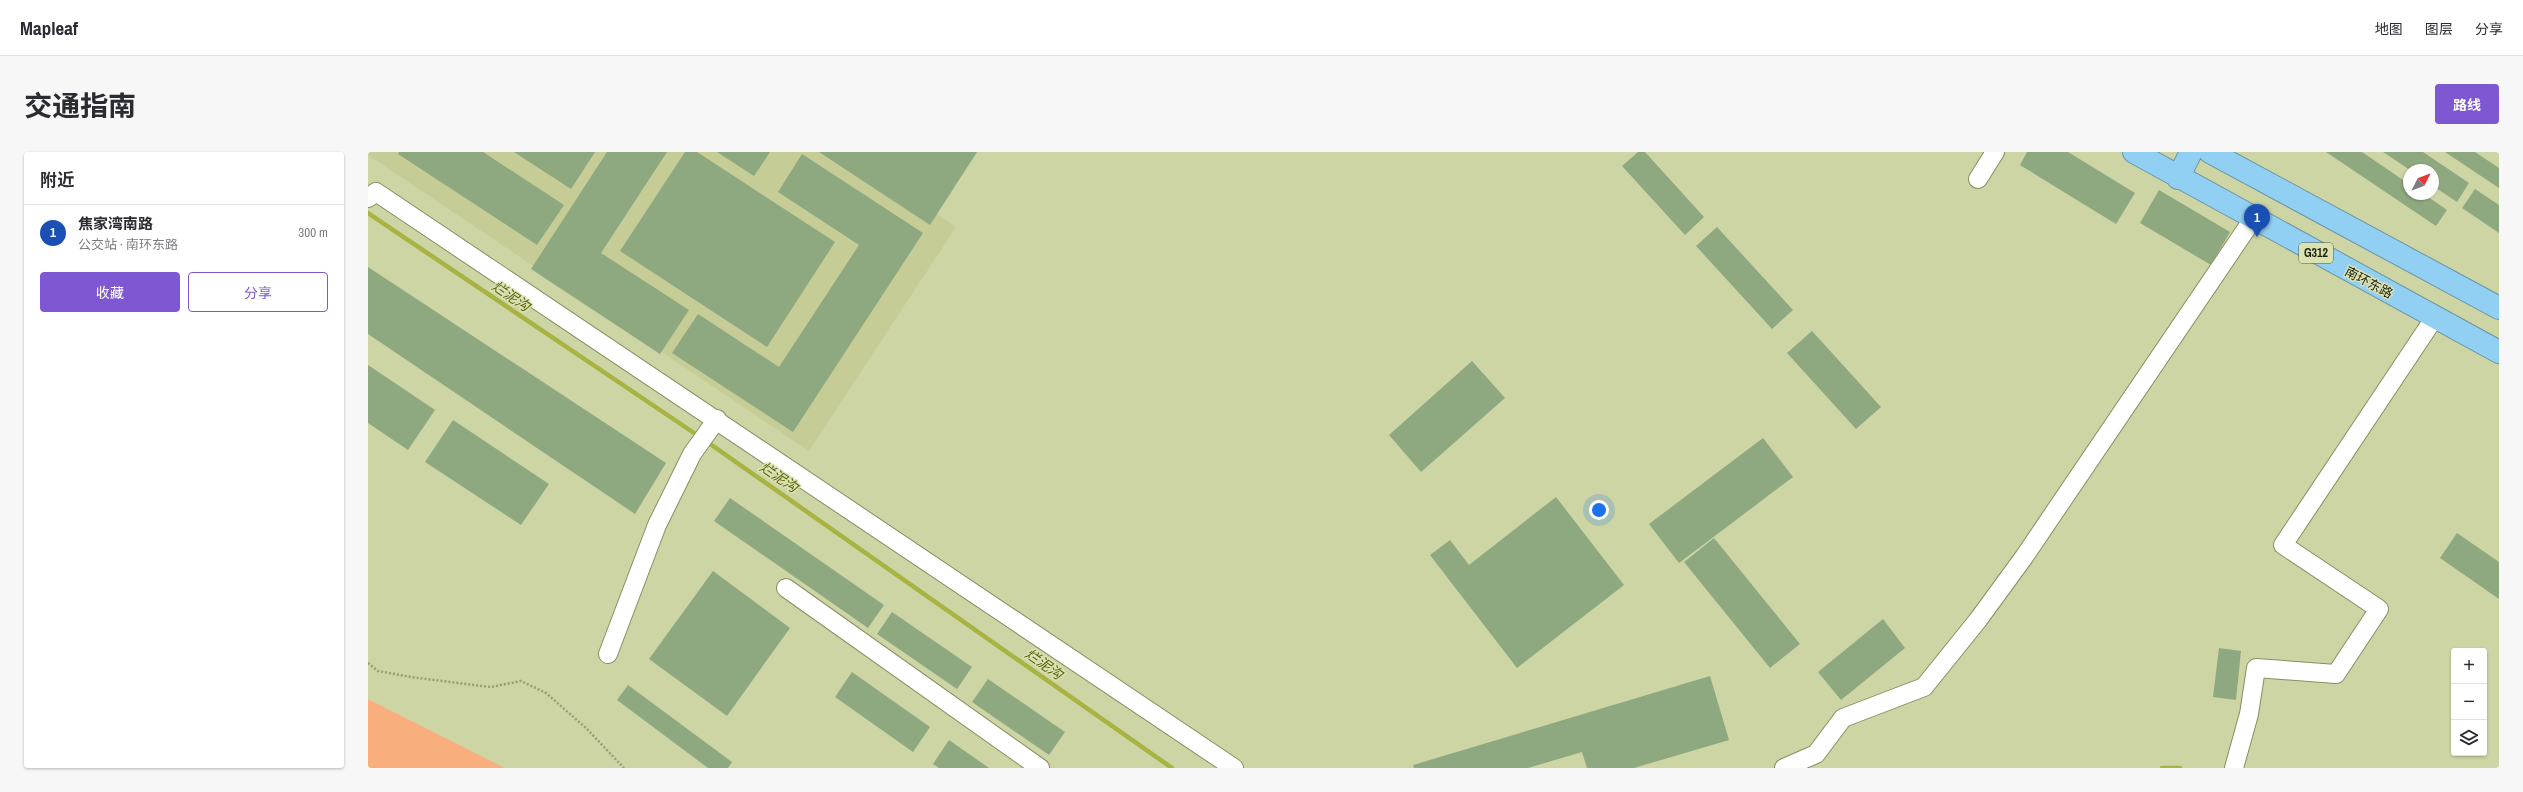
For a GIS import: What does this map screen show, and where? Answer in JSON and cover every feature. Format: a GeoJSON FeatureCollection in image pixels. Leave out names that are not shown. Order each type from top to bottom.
{"type":"FeatureCollection","features":[{"type":"Feature","properties":{"kind":"highway","name":"南环东路"},"geometry":{"type":"LineString","coordinates":[[2134,152],[2178,178],[2499,352]]}},
{"type":"Feature","properties":{"kind":"highway"},"geometry":{"type":"LineString","coordinates":[[2178,178],[2191,152]]}},
{"type":"Feature","properties":{"kind":"highway"},"geometry":{"type":"LineString","coordinates":[[2210,152],[2499,308]]}},
{"type":"Feature","properties":{"kind":"lane"},"geometry":{"type":"LineString","coordinates":[[1978,179],[1995,152]]}},
{"type":"Feature","properties":{"kind":"lane"},"geometry":{"type":"LineString","coordinates":[[368,198],[376,192],[717,419],[1234,768]]}},
{"type":"Feature","properties":{"kind":"lane"},"geometry":{"type":"LineString","coordinates":[[1784,768],[1816,754],[1843,718],[1924,687],[1978,620],[2029,550],[2253,219]]}},
{"type":"Feature","properties":{"kind":"lane"},"geometry":{"type":"LineString","coordinates":[[2236,762],[2249,714],[2256,668],[2336,674],[2379,609],[2283,545],[2435,318]]}},
{"type":"Feature","properties":{"kind":"lane"},"geometry":{"type":"LineString","coordinates":[[608,654],[657,525],[692,454],[717,419]]}},
{"type":"Feature","properties":{"kind":"lane"},"geometry":{"type":"LineString","coordinates":[[786,588],[1040,768]]}},
{"type":"Feature","properties":{"kind":"path"},"geometry":{"type":"LineString","coordinates":[[368,663],[378,670],[385,672],[483,686],[491,686],[521,680],[546,693],[586,728],[624,768]]}},
{"type":"Feature","properties":{"kind":"shaded area"},"geometry":{"type":"Polygon","coordinates":[[[368,152],[844,152],[956,227],[809,451],[368,155],[368,152]]]}},
{"type":"Feature","properties":{"kind":"shaded area"},"geometry":{"type":"Polygon","coordinates":[[[368,699],[505,768],[368,768],[368,699]]]}},
{"type":"Feature","properties":{"kind":"building"},"geometry":{"type":"Polygon","coordinates":[[[399,152],[483,152],[564,205],[537,245],[398,154],[399,152]]]}},
{"type":"Feature","properties":{"kind":"building"},"geometry":{"type":"Polygon","coordinates":[[[514,152],[595,152],[571,189],[514,152]]]}},
{"type":"Feature","properties":{"kind":"building"},"geometry":{"type":"Polygon","coordinates":[[[607,152],[667,152],[601,253],[689,310],[660,354],[531,269],[607,152]]]}},
{"type":"Feature","properties":{"kind":"building"},"geometry":{"type":"Polygon","coordinates":[[[685,152],[697,152],[835,242],[767,347],[620,251],[685,152]]]}},
{"type":"Feature","properties":{"kind":"building"},"geometry":{"type":"Polygon","coordinates":[[[717,152],[770,152],[754,176],[717,152]]]}},
{"type":"Feature","properties":{"kind":"building"},"geometry":{"type":"Polygon","coordinates":[[[819,152],[977,152],[930,225],[819,152]]]}},
{"type":"Feature","properties":{"kind":"building"},"geometry":{"type":"Polygon","coordinates":[[[1638,152],[1645,152],[1704,217],[1685,235],[1622,166],[1638,152]]]}},
{"type":"Feature","properties":{"kind":"building"},"geometry":{"type":"Polygon","coordinates":[[[2027,152],[2068,152],[2135,193],[2116,224],[2020,165],[2027,152]]]}},
{"type":"Feature","properties":{"kind":"building"},"geometry":{"type":"Polygon","coordinates":[[[2326,152],[2362,152],[2403,180],[2403,200],[2433,200],[2447,210],[2436,226],[2326,152]]]}},
{"type":"Feature","properties":{"kind":"building"},"geometry":{"type":"Polygon","coordinates":[[[2383,152],[2423,152],[2469,183],[2457,202],[2439,190],[2439,164],[2403,164],[2403,165],[2383,152]]]}},
{"type":"Feature","properties":{"kind":"building"},"geometry":{"type":"Polygon","coordinates":[[[2445,152],[2475,152],[2499,168],[2499,188],[2445,152]]]}},
{"type":"Feature","properties":{"kind":"building"},"geometry":{"type":"Polygon","coordinates":[[[802,154],[923,233],[793,432],[672,353],[698,314],[779,367],[859,245],[778,192],[802,154]]]}},
{"type":"Feature","properties":{"kind":"building"},"geometry":{"type":"Polygon","coordinates":[[[2475,189],[2499,205],[2499,233],[2462,208],[2475,189]]]}},
{"type":"Feature","properties":{"kind":"building"},"geometry":{"type":"Polygon","coordinates":[[[2159,190],[2230,232],[2211,265],[2140,223],[2159,190]]]}},
{"type":"Feature","properties":{"kind":"building"},"geometry":{"type":"Polygon","coordinates":[[[1717,227],[1793,310],[1772,329],[1696,246],[1717,227]]]}},
{"type":"Feature","properties":{"kind":"building"},"geometry":{"type":"Polygon","coordinates":[[[368,267],[666,463],[635,514],[368,334],[368,267]]]}},
{"type":"Feature","properties":{"kind":"building"},"geometry":{"type":"Polygon","coordinates":[[[1812,331],[1881,407],[1856,429],[1787,353],[1812,331]]]}},
{"type":"Feature","properties":{"kind":"building"},"geometry":{"type":"Polygon","coordinates":[[[1472,361],[1505,398],[1421,472],[1389,435],[1472,361]]]}},
{"type":"Feature","properties":{"kind":"building"},"geometry":{"type":"Polygon","coordinates":[[[368,365],[435,410],[408,450],[368,423],[368,365]]]}},
{"type":"Feature","properties":{"kind":"building"},"geometry":{"type":"Polygon","coordinates":[[[453,420],[549,484],[521,525],[425,462],[453,420]]]}},
{"type":"Feature","properties":{"kind":"building"},"geometry":{"type":"Polygon","coordinates":[[[1763,438],[1793,477],[1679,563],[1649,524],[1763,438]]]}},
{"type":"Feature","properties":{"kind":"building"},"geometry":{"type":"Polygon","coordinates":[[[1556,497],[1624,585],[1517,668],[1430,555],[1450,540],[1469,565],[1556,497]]]}},
{"type":"Feature","properties":{"kind":"building"},"geometry":{"type":"Polygon","coordinates":[[[730,498],[884,605],[868,628],[714,521],[730,498]]]}},
{"type":"Feature","properties":{"kind":"building"},"geometry":{"type":"Polygon","coordinates":[[[2457,533],[2499,562],[2499,599],[2440,558],[2457,533]]]}},
{"type":"Feature","properties":{"kind":"building"},"geometry":{"type":"Polygon","coordinates":[[[1714,538],[1800,644],[1770,668],[1684,562],[1714,538]]]}},
{"type":"Feature","properties":{"kind":"building"},"geometry":{"type":"Polygon","coordinates":[[[713,571],[790,628],[727,716],[649,659],[713,571]]]}},
{"type":"Feature","properties":{"kind":"building"},"geometry":{"type":"Polygon","coordinates":[[[892,612],[972,667],[957,689],[877,634],[892,612]]]}},
{"type":"Feature","properties":{"kind":"building"},"geometry":{"type":"Polygon","coordinates":[[[1883,619],[1905,648],[1841,700],[1818,672],[1883,619]]]}},
{"type":"Feature","properties":{"kind":"building"},"geometry":{"type":"Polygon","coordinates":[[[2219,648],[2241,651],[2236,700],[2213,697],[2219,648]]]}},
{"type":"Feature","properties":{"kind":"building"},"geometry":{"type":"Polygon","coordinates":[[[852,672],[930,727],[913,752],[835,697],[852,672]]]}},
{"type":"Feature","properties":{"kind":"building"},"geometry":{"type":"Polygon","coordinates":[[[1710,676],[1729,740],[1634,768],[1587,768],[1582,752],[1528,768],[1414,768],[1413,765],[1710,676]]]}},
{"type":"Feature","properties":{"kind":"building"},"geometry":{"type":"Polygon","coordinates":[[[988,679],[1065,732],[1049,755],[972,702],[988,679]]]}},
{"type":"Feature","properties":{"kind":"building"},"geometry":{"type":"Polygon","coordinates":[[[628,685],[732,762],[728,768],[708,768],[617,700],[628,685]]]}},
{"type":"Feature","properties":{"kind":"building"},"geometry":{"type":"Polygon","coordinates":[[[949,740],[989,768],[939,768],[933,764],[949,740]]]}},
{"type":"Feature","properties":{"kind":"waterway","name":"烂泥沟"},"geometry":{"type":"LineString","coordinates":[[368,213],[700,437]]}},
{"type":"Feature","properties":{"kind":"waterway","name":"烂泥沟"},"geometry":{"type":"LineString","coordinates":[[706,441],[1172,768]]}},
{"type":"Feature","properties":{"kind":"waterway","name":"烂泥沟"},"geometry":{"type":"LineString","coordinates":[[2162,768],[2180,768]]}},
{"type":"Feature","properties":{"kind":"place","name":"焦家湾南路"},"geometry":{"type":"Point","coordinates":[2257,237]}}]}
